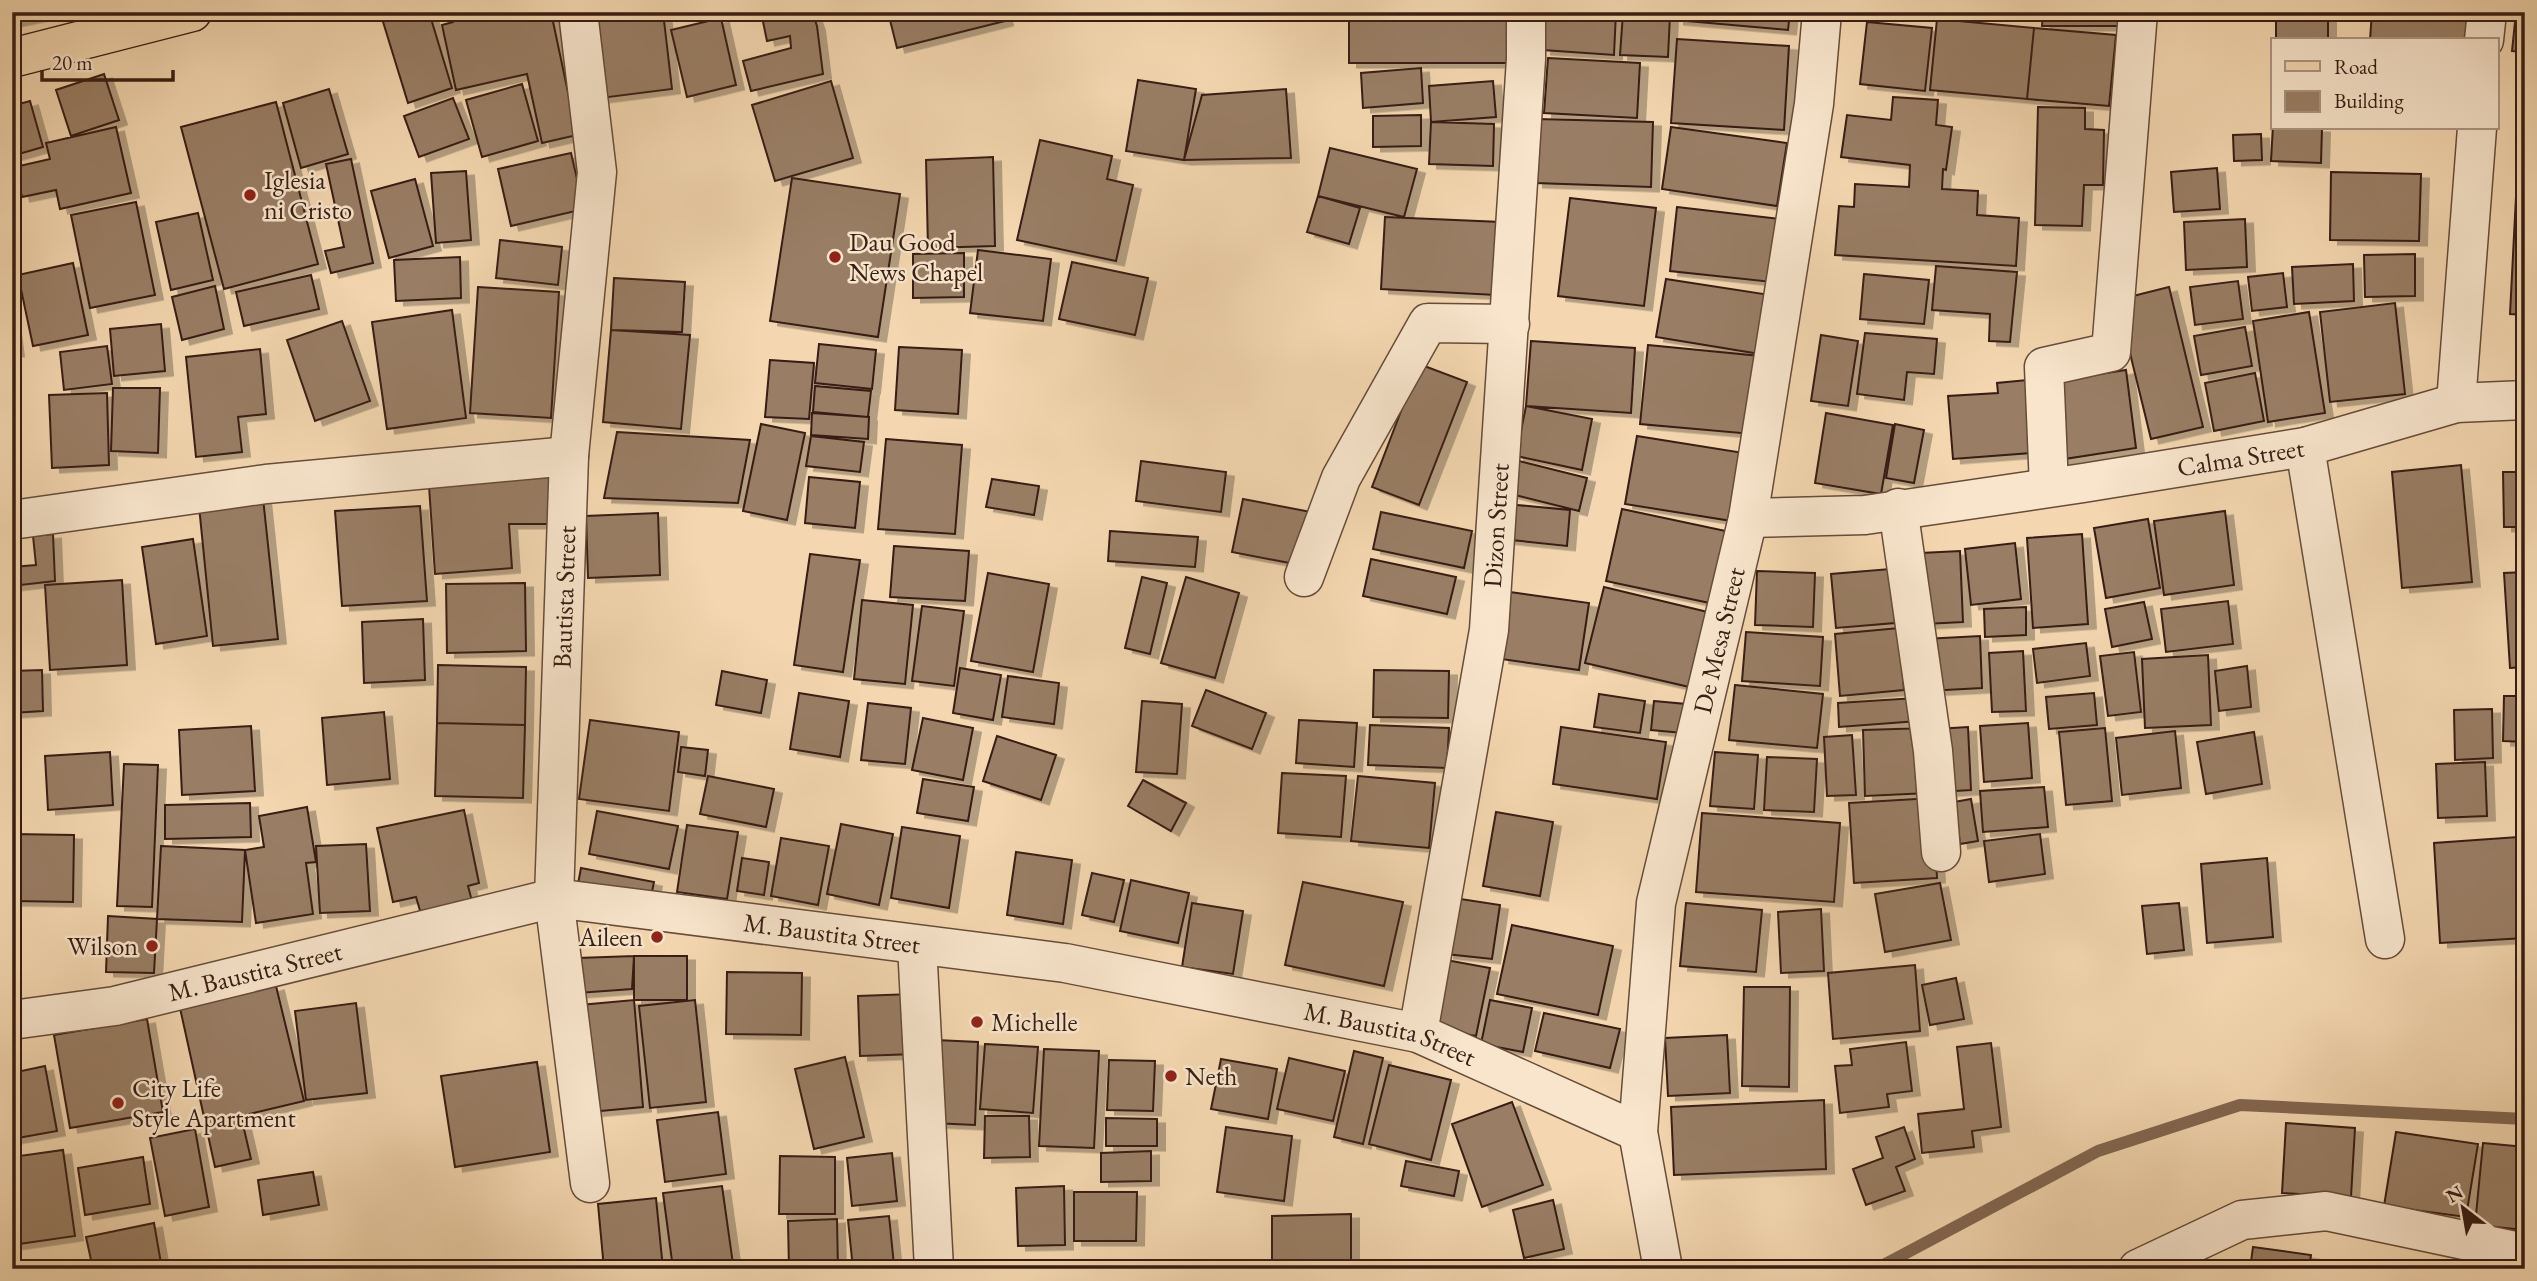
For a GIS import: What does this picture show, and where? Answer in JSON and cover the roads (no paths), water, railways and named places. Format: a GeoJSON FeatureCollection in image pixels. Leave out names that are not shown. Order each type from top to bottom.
{"type":"FeatureCollection","features":[{"type":"Feature","properties":{"kind":"main road"},"geometry":{"type":"LineString","coordinates":[[12,58],[192,12]]}},
{"type":"Feature","properties":{"kind":"street","name":"Bautista Street"},"geometry":{"type":"LineString","coordinates":[[578,12],[597,172],[569,456],[555,898],[590,1183]]}},
{"type":"Feature","properties":{"kind":"street","name":"Dizon Street"},"geometry":{"type":"LineString","coordinates":[[1418,1033],[1489,630],[1526,59],[1526,12]]}},
{"type":"Feature","properties":{"kind":"street","name":"De Mesa Street"},"geometry":{"type":"LineString","coordinates":[[1663,1269],[1638,1132],[1656,903],[1748,518],[1814,104],[1822,12]]}},
{"type":"Feature","properties":{"kind":"street"},"geometry":{"type":"LineString","coordinates":[[2049,487],[2044,367],[2111,352],[2138,12]]}},
{"type":"Feature","properties":{"kind":"street"},"geometry":{"type":"LineString","coordinates":[[2484,38],[2487,12]]}},
{"type":"Feature","properties":{"kind":"street"},"geometry":{"type":"LineString","coordinates":[[2456,403],[2477,130]]}},
{"type":"Feature","properties":{"kind":"street"},"geometry":{"type":"LineString","coordinates":[[1304,577],[1341,478],[1428,323],[1510,324]]}},
{"type":"Feature","properties":{"kind":"street","name":"Calma Street"},"geometry":{"type":"LineString","coordinates":[[1748,518],[1865,515],[2305,447],[2456,403],[2525,400]]}},
{"type":"Feature","properties":{"kind":"street"},"geometry":{"type":"LineString","coordinates":[[2305,447],[2385,939]]}},
{"type":"Feature","properties":{"kind":"street"},"geometry":{"type":"LineString","coordinates":[[12,520],[266,484],[569,456]]}},
{"type":"Feature","properties":{"kind":"street"},"geometry":{"type":"LineString","coordinates":[[1898,509],[1933,751],[1941,852]]}},
{"type":"Feature","properties":{"kind":"street","name":"M. Baustita Street"},"geometry":{"type":"LineString","coordinates":[[12,1020],[114,1006],[555,898],[1065,963],[1418,1033],[1638,1132]]}},
{"type":"Feature","properties":{"kind":"street"},"geometry":{"type":"LineString","coordinates":[[917,945],[934,1269]]}},
{"type":"Feature","properties":{"kind":"street"},"geometry":{"type":"LineString","coordinates":[[2138,1269],[2242,1220],[2326,1211],[2525,1253]]}},
{"type":"Feature","properties":{"kind":"waterway"},"geometry":{"type":"LineString","coordinates":[[1876,1269],[2098,1151],[2240,1105],[2525,1119]]}},
{"type":"Feature","properties":{"kind":"place","name":"Iglesia ni Cristo"},"geometry":{"type":"Point","coordinates":[250,195]}},
{"type":"Feature","properties":{"kind":"place","name":"Dau Good News Chapel"},"geometry":{"type":"Point","coordinates":[835,257]}},
{"type":"Feature","properties":{"kind":"place","name":"Aileen"},"geometry":{"type":"Point","coordinates":[657,937]}},
{"type":"Feature","properties":{"kind":"place","name":"Wilson"},"geometry":{"type":"Point","coordinates":[152,946]}},
{"type":"Feature","properties":{"kind":"place","name":"Michelle"},"geometry":{"type":"Point","coordinates":[977,1022]}},
{"type":"Feature","properties":{"kind":"place","name":"Neth"},"geometry":{"type":"Point","coordinates":[1171,1076]}},
{"type":"Feature","properties":{"kind":"place","name":"City Life Style Apartment"},"geometry":{"type":"Point","coordinates":[118,1103]}}]}
